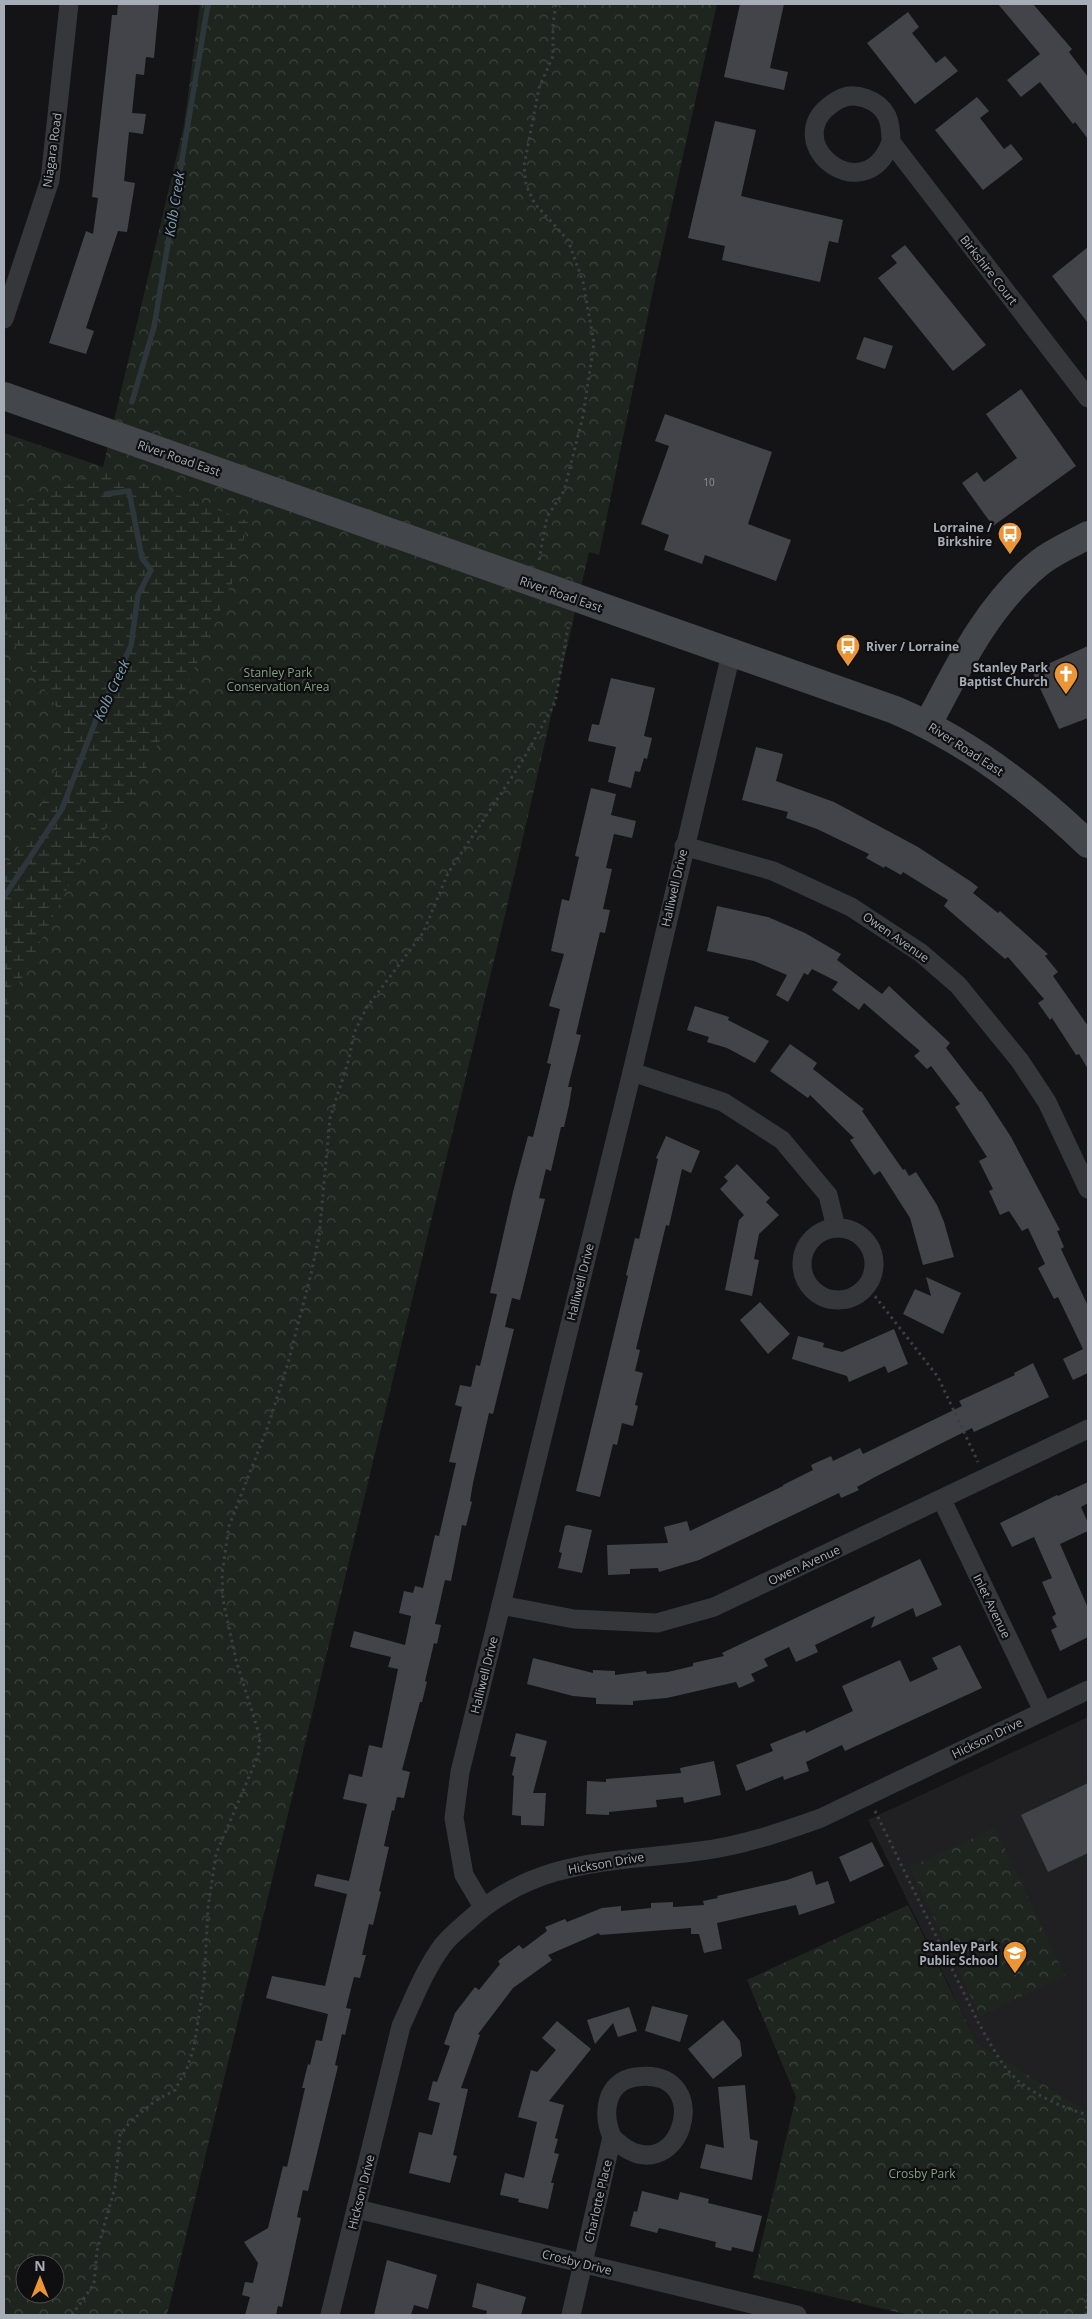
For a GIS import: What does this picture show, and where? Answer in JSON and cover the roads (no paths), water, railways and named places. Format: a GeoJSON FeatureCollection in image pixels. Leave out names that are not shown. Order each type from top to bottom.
{"type":"FeatureCollection","features":[{"type":"Feature","properties":{"kind":"street","name":"Niagara Road"},"geometry":{"type":"LineString","coordinates":[[4,319],[50,180],[69,4]]}},
{"type":"Feature","properties":{"kind":"street"},"geometry":{"type":"LineString","coordinates":[[858,96],[870,100],[881,108],[887,116],[891,129],[890,142],[887,153],[878,163],[867,170],[850,172],[837,169],[826,162],[816,144],[815,131],[819,116],[827,106],[841,98],[858,96]]}},
{"type":"Feature","properties":{"kind":"street","name":"Birkshire Court"},"geometry":{"type":"LineString","coordinates":[[890,142],[1088,398]]}},
{"type":"Feature","properties":{"kind":"street","name":"River Road East"},"geometry":{"type":"LineString","coordinates":[[4,396],[731,654],[895,710],[928,724],[1023,786],[1088,844]]}},
{"type":"Feature","properties":{"kind":"street"},"geometry":{"type":"LineString","coordinates":[[928,724],[981,628],[1011,589],[1040,563],[1088,535]]}},
{"type":"Feature","properties":{"kind":"street","name":"Halliwell Drive"},"geometry":{"type":"LineString","coordinates":[[483,1907],[464,1875],[454,1818],[460,1772],[632,1072],[731,654]]}},
{"type":"Feature","properties":{"kind":"street","name":"Owen Avenue"},"geometry":{"type":"LineString","coordinates":[[684,846],[773,871],[851,906],[921,953],[958,985],[1020,1061],[1047,1102],[1088,1189]]}},
{"type":"Feature","properties":{"kind":"street"},"geometry":{"type":"LineString","coordinates":[[632,1072],[723,1102],[782,1140],[828,1195],[836,1228]]}},
{"type":"Feature","properties":{"kind":"street"},"geometry":{"type":"LineString","coordinates":[[836,1228],[847,1229],[859,1234],[870,1247],[874,1259],[873,1275],[867,1286],[857,1295],[845,1300],[833,1300],[821,1296],[810,1286],[804,1275],[803,1257],[807,1245],[824,1231],[836,1228]]}},
{"type":"Feature","properties":{"kind":"street","name":"Owen Avenue"},"geometry":{"type":"LineString","coordinates":[[501,1605],[574,1619],[658,1623],[714,1607],[1088,1429]]}},
{"type":"Feature","properties":{"kind":"street","name":"Inlet Avenue"},"geometry":{"type":"LineString","coordinates":[[942,1500],[1043,1711]]}},
{"type":"Feature","properties":{"kind":"street","name":"Hickson Drive"},"geometry":{"type":"LineString","coordinates":[[330,2315],[401,2026],[420,1982],[444,1944],[483,1907],[524,1883],[578,1866],[622,1858],[701,1851],[776,1834],[821,1818],[1088,1690]]}},
{"type":"Feature","properties":{"kind":"street","name":"Charlotte Place"},"geometry":{"type":"LineString","coordinates":[[571,2315],[612,2137],[606,2124],[606,2109],[610,2096],[620,2085],[632,2078],[648,2076],[664,2080],[677,2091],[684,2106],[684,2122],[678,2137],[667,2148],[653,2154],[637,2154],[623,2148],[612,2137]]}},
{"type":"Feature","properties":{"kind":"street","name":"Crosby Drive"},"geometry":{"type":"LineString","coordinates":[[357,2208],[797,2315]]}},
{"type":"Feature","properties":{"kind":"waterway","name":"Kolb Creek"},"geometry":{"type":"LineString","coordinates":[[132,402],[154,327],[208,4]]}},
{"type":"Feature","properties":{"kind":"waterway","name":"Kolb Creek"},"geometry":{"type":"LineString","coordinates":[[4,897],[62,809],[96,720],[131,646],[138,595],[151,570],[142,558],[129,491],[106,494]]}},
{"type":"Feature","properties":{"kind":"place","name":"Lorraine / Birkshire"},"geometry":{"type":"Point","coordinates":[1010,555]}},
{"type":"Feature","properties":{"kind":"place","name":"River / Lorraine"},"geometry":{"type":"Point","coordinates":[848,667]}},
{"type":"Feature","properties":{"kind":"place","name":"Stanley Park Baptist Church"},"geometry":{"type":"Point","coordinates":[1066,695]}},
{"type":"Feature","properties":{"kind":"place","name":"Stanley Park Public School"},"geometry":{"type":"Point","coordinates":[1015,1974]}},
{"type":"Feature","properties":{"kind":"park label","name":"Stanley Park Conservation Area"},"geometry":{"type":"Point","coordinates":[278,679]}},
{"type":"Feature","properties":{"kind":"park label","name":"Crosby Park"},"geometry":{"type":"Point","coordinates":[922,2173]}}]}
